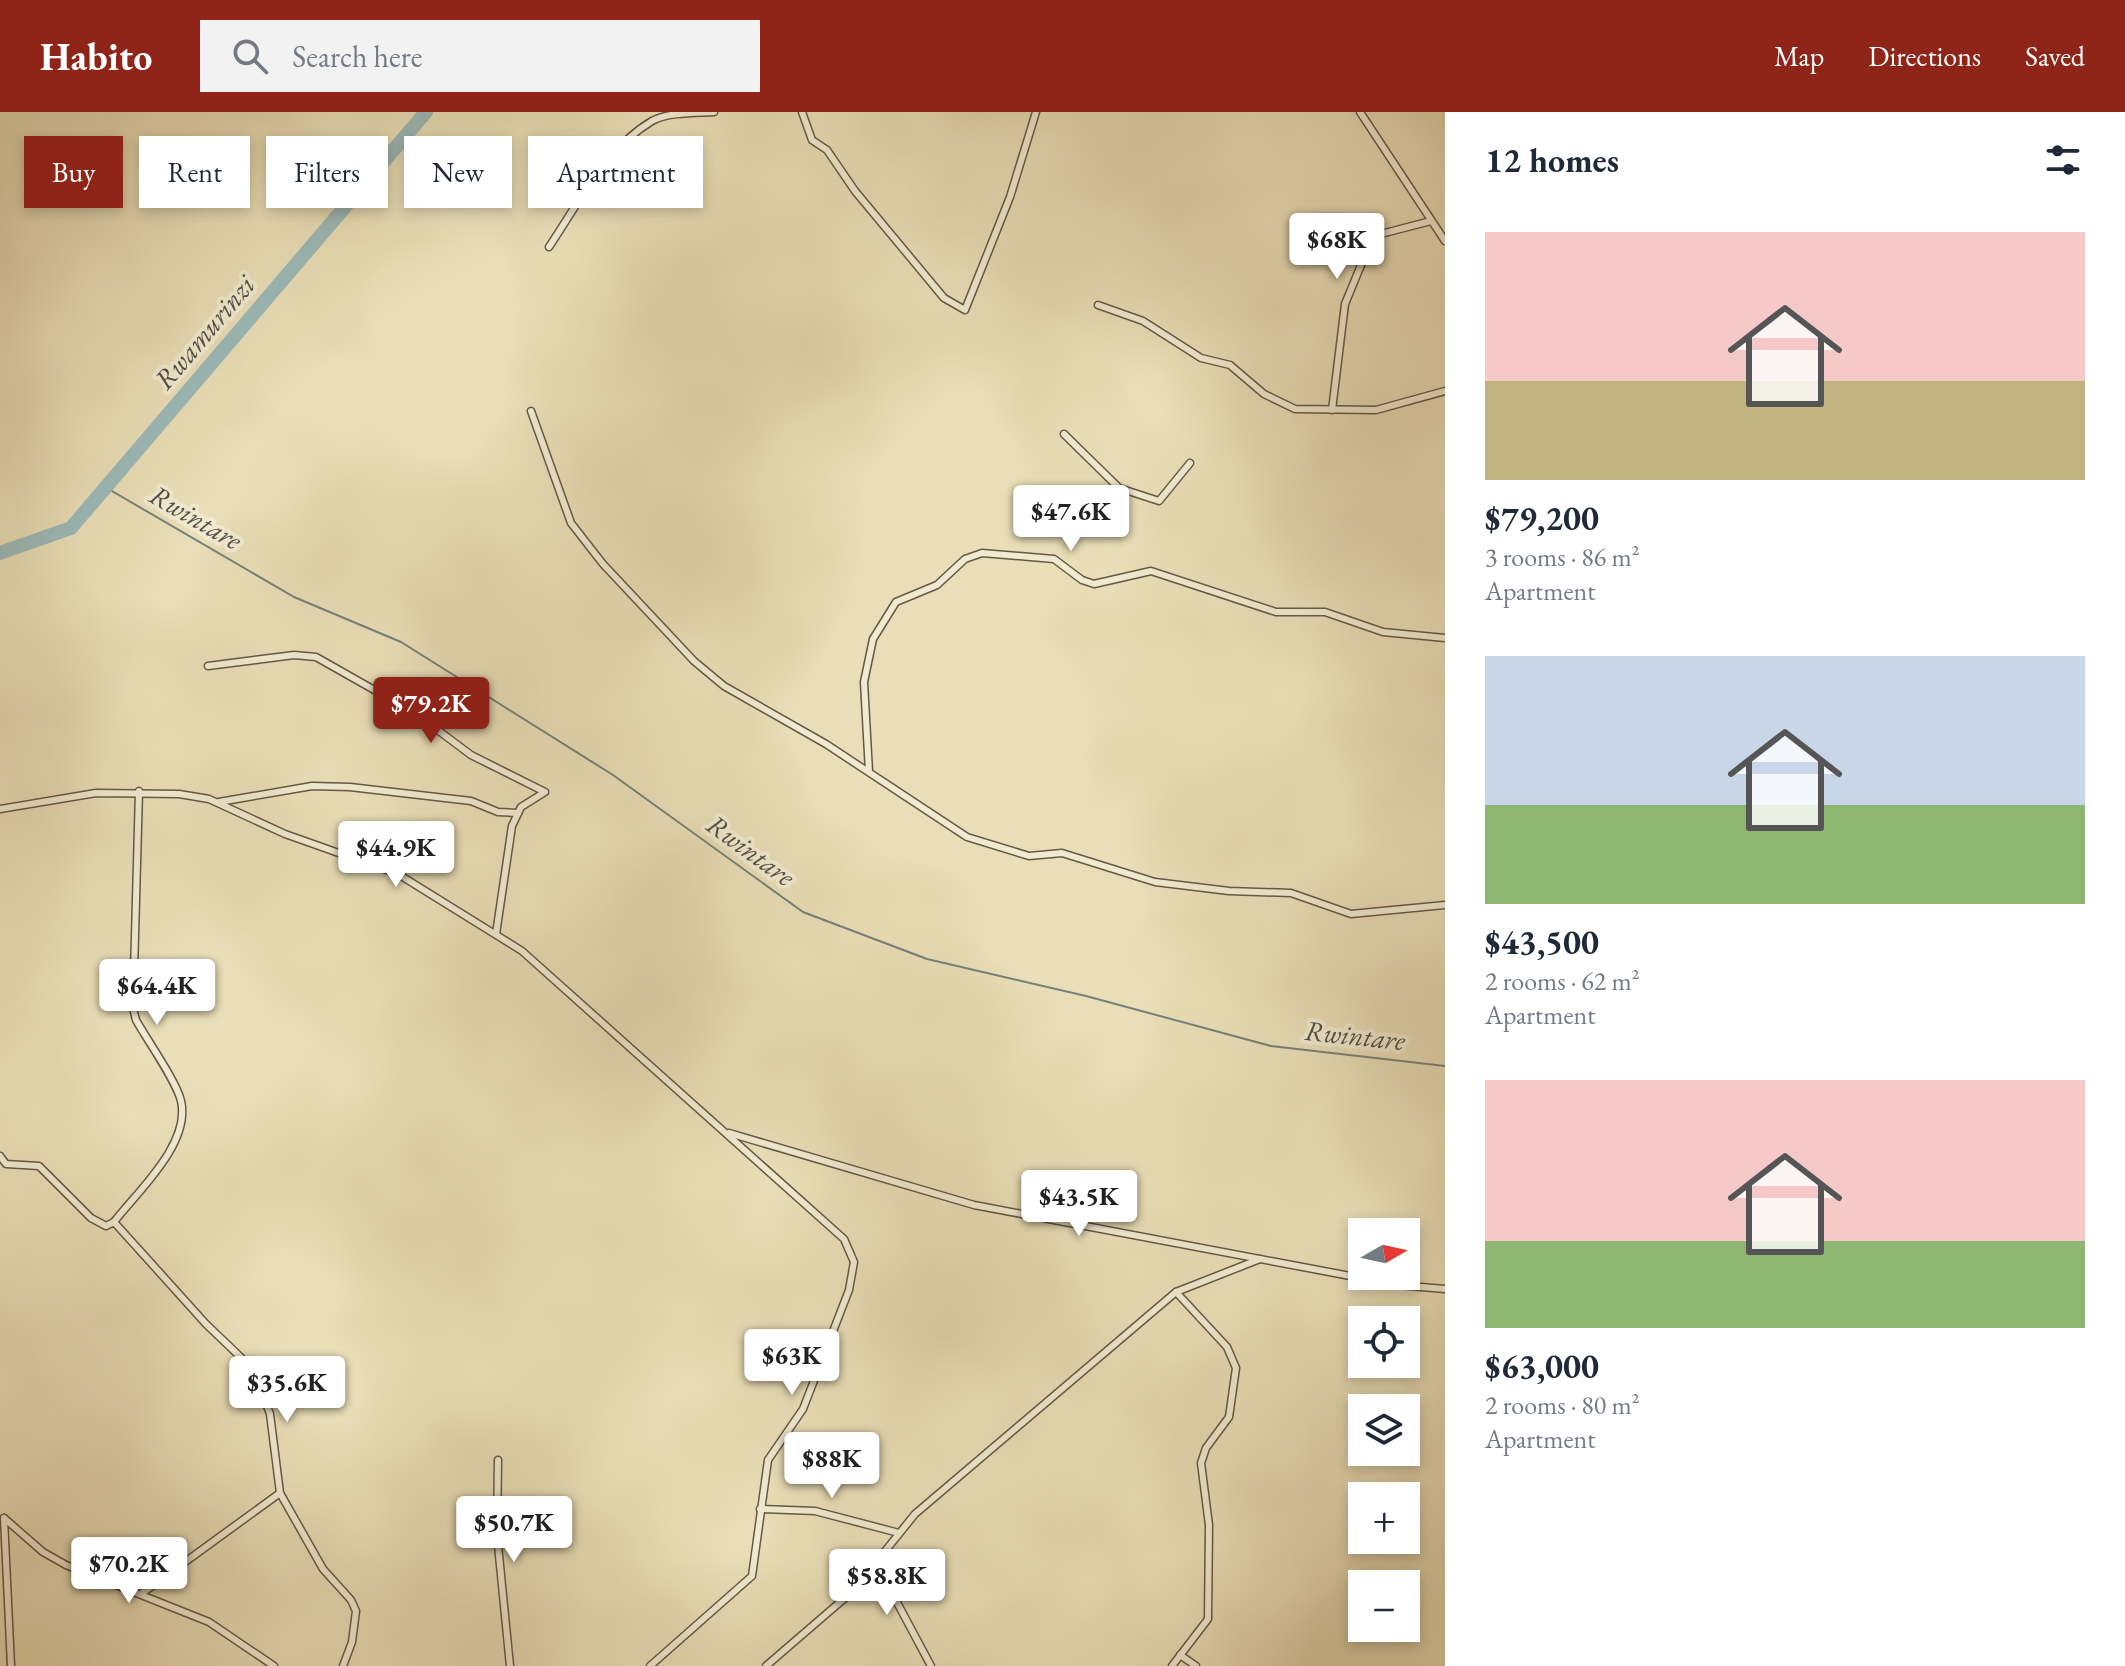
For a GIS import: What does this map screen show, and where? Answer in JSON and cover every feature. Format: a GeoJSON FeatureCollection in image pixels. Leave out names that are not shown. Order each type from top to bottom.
{"type":"FeatureCollection","features":[{"type":"Feature","properties":{"kind":"street"},"geometry":{"type":"LineString","coordinates":[[549,247],[603,167],[626,142],[654,120],[714,112]]}},
{"type":"Feature","properties":{"kind":"street"},"geometry":{"type":"LineString","coordinates":[[802,112],[812,140],[827,150],[855,191],[944,298],[965,310],[1010,197],[1036,112]]}},
{"type":"Feature","properties":{"kind":"street"},"geometry":{"type":"LineString","coordinates":[[1360,112],[1445,241]]}},
{"type":"Feature","properties":{"kind":"street"},"geometry":{"type":"LineString","coordinates":[[1332,410],[1345,304],[1373,236],[1431,221]]}},
{"type":"Feature","properties":{"kind":"street"},"geometry":{"type":"LineString","coordinates":[[1098,305],[1143,321],[1201,358],[1230,365],[1279,404],[1295,409],[1389,408],[1421,395],[1445,391]]}},
{"type":"Feature","properties":{"kind":"street"},"geometry":{"type":"LineString","coordinates":[[531,411],[571,523],[603,564],[676,643],[724,686],[869,772],[967,837],[1029,856],[1062,853],[1155,882],[1229,891],[1291,893],[1351,914],[1445,905]]}},
{"type":"Feature","properties":{"kind":"street"},"geometry":{"type":"LineString","coordinates":[[1064,434],[1119,488],[1159,501],[1190,463]]}},
{"type":"Feature","properties":{"kind":"street"},"geometry":{"type":"LineString","coordinates":[[869,772],[864,682],[873,639],[896,602],[937,585],[965,559],[982,553],[1054,559],[1082,580],[1094,584],[1151,571],[1276,612],[1325,612],[1383,632],[1445,638]]}},
{"type":"Feature","properties":{"kind":"street"},"geometry":{"type":"LineString","coordinates":[[208,666],[294,655],[316,657],[415,713],[471,755],[545,792],[521,807],[512,826],[496,934]]}},
{"type":"Feature","properties":{"kind":"street"},"geometry":{"type":"LineString","coordinates":[[215,802],[312,786],[350,787],[471,801],[498,812],[518,813]]}},
{"type":"Feature","properties":{"kind":"street"},"geometry":{"type":"LineString","coordinates":[[0,1156],[6,1164],[39,1166],[91,1218],[106,1226],[114,1222],[160,1168],[182,1115],[181,1100],[136,1020],[133,1008],[139,791]]}},
{"type":"Feature","properties":{"kind":"street"},"geometry":{"type":"LineString","coordinates":[[0,809],[71,796],[139,791],[179,794],[215,802],[285,834],[398,874],[522,951],[834,1228],[853,1254],[849,1290],[813,1387],[768,1460],[752,1576],[650,1666]]}},
{"type":"Feature","properties":{"kind":"street"},"geometry":{"type":"LineString","coordinates":[[725,1132],[974,1205],[1398,1285],[1445,1289]]}},
{"type":"Feature","properties":{"kind":"street"},"geometry":{"type":"LineString","coordinates":[[114,1222],[206,1324],[253,1369],[270,1414],[280,1493],[323,1569],[351,1600],[356,1611],[352,1642],[343,1666]]}},
{"type":"Feature","properties":{"kind":"street"},"geometry":{"type":"LineString","coordinates":[[766,1666],[853,1591],[899,1533],[961,1472],[1021,1426],[1176,1292],[1260,1259]]}},
{"type":"Feature","properties":{"kind":"street"},"geometry":{"type":"LineString","coordinates":[[1172,1666],[1208,1619],[1209,1525],[1201,1463],[1206,1448],[1229,1417],[1236,1368],[1227,1347],[1176,1292]]}},
{"type":"Feature","properties":{"kind":"street"},"geometry":{"type":"LineString","coordinates":[[498,1460],[497,1535],[510,1666]]}},
{"type":"Feature","properties":{"kind":"street"},"geometry":{"type":"LineString","coordinates":[[141,1594],[280,1493]]}},
{"type":"Feature","properties":{"kind":"street"},"geometry":{"type":"LineString","coordinates":[[760,1509],[815,1511],[899,1533]]}},
{"type":"Feature","properties":{"kind":"street"},"geometry":{"type":"LineString","coordinates":[[11,1666],[4,1518],[43,1552],[66,1565],[209,1622],[274,1666]]}},
{"type":"Feature","properties":{"kind":"street"},"geometry":{"type":"LineString","coordinates":[[882,1558],[893,1595],[931,1666]]}},
{"type":"Feature","properties":{"kind":"street"},"geometry":{"type":"LineString","coordinates":[[0,1648],[9,1646]]}},
{"type":"Feature","properties":{"kind":"street"},"geometry":{"type":"LineString","coordinates":[[1180,1655],[1196,1666]]}},
{"type":"Feature","properties":{"kind":"waterway","name":"Rwamurinzi"},"geometry":{"type":"LineString","coordinates":[[0,553],[71,528],[426,112]]}},
{"type":"Feature","properties":{"kind":"waterway","name":"Rwintare"},"geometry":{"type":"LineString","coordinates":[[105,487],[294,597],[401,642],[613,775],[803,912],[927,959],[1086,996],[1271,1046],[1445,1066]]}}]}
